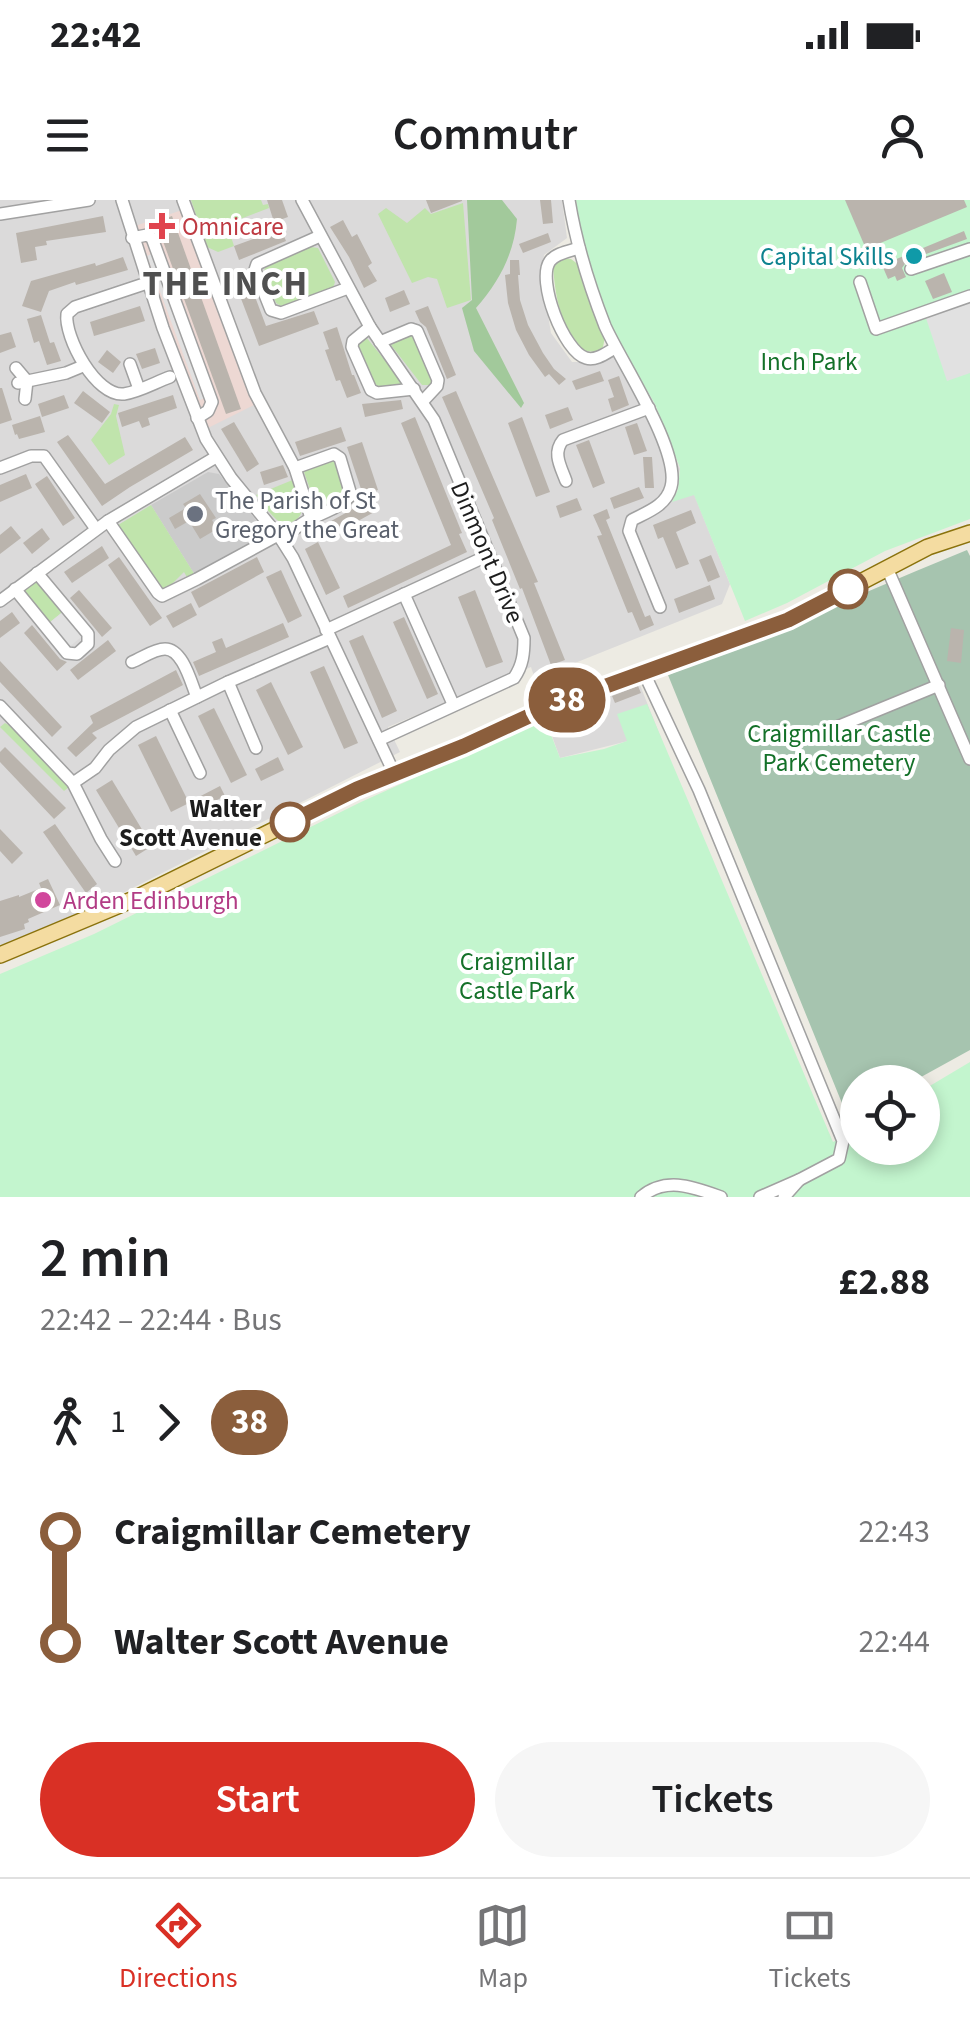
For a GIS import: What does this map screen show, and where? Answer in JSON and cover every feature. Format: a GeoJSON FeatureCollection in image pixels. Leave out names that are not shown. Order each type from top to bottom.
{"type":"FeatureCollection","features":[{"type":"Feature","properties":{"kind":"main road"},"geometry":{"type":"LineString","coordinates":[[0,955],[134,898],[357,789],[551,706],[788,620],[928,547],[970,533]]}},
{"type":"Feature","properties":{"kind":"street"},"geometry":{"type":"LineString","coordinates":[[0,214],[19,206],[89,200]]}},
{"type":"Feature","properties":{"kind":"street"},"geometry":{"type":"LineString","coordinates":[[122,200],[147,283],[197,418],[216,457],[293,558],[395,775]]}},
{"type":"Feature","properties":{"kind":"street"},"geometry":{"type":"LineString","coordinates":[[183,200],[255,393],[296,468],[310,518]]}},
{"type":"Feature","properties":{"kind":"street","name":"Dinmont Drive"},"geometry":{"type":"LineString","coordinates":[[302,200],[370,327],[434,420],[524,638],[524,656],[514,678],[379,740]]}},
{"type":"Feature","properties":{"kind":"street"},"geometry":{"type":"LineString","coordinates":[[569,200],[588,279],[615,348],[641,390],[673,474],[670,492],[661,506],[632,520],[629,530],[660,607]]}},
{"type":"Feature","properties":{"kind":"street"},"geometry":{"type":"LineString","coordinates":[[320,236],[257,264],[255,270],[270,310],[280,313],[348,288]]}},
{"type":"Feature","properties":{"kind":"street"},"geometry":{"type":"LineString","coordinates":[[132,238],[152,238],[212,402],[197,418]]}},
{"type":"Feature","properties":{"kind":"street"},"geometry":{"type":"LineString","coordinates":[[579,248],[554,256],[548,263],[545,274],[555,319],[583,358],[593,360],[615,348]]}},
{"type":"Feature","properties":{"kind":"street"},"geometry":{"type":"LineString","coordinates":[[911,269],[970,249]]}},
{"type":"Feature","properties":{"kind":"street"},"geometry":{"type":"LineString","coordinates":[[860,282],[876,329],[970,296]]}},
{"type":"Feature","properties":{"kind":"street"},"geometry":{"type":"LineString","coordinates":[[147,283],[76,306],[67,314],[66,326],[83,366],[116,393],[125,394],[170,377]]}},
{"type":"Feature","properties":{"kind":"street"},"geometry":{"type":"LineString","coordinates":[[370,327],[353,341],[352,347],[371,390],[377,393],[414,389]]}},
{"type":"Feature","properties":{"kind":"street"},"geometry":{"type":"LineString","coordinates":[[380,342],[411,329],[416,331],[438,380],[422,401]]}},
{"type":"Feature","properties":{"kind":"street"},"geometry":{"type":"LineString","coordinates":[[130,364],[139,388]]}},
{"type":"Feature","properties":{"kind":"street"},"geometry":{"type":"LineString","coordinates":[[22,382],[83,366]]}},
{"type":"Feature","properties":{"kind":"street"},"geometry":{"type":"LineString","coordinates":[[16,368],[25,399]]}},
{"type":"Feature","properties":{"kind":"street"},"geometry":{"type":"LineString","coordinates":[[567,481],[557,455],[562,440],[648,408]]}},
{"type":"Feature","properties":{"kind":"street"},"geometry":{"type":"LineString","coordinates":[[108,521],[162,596],[310,518],[323,515],[351,495],[340,458],[334,454],[296,468]]}},
{"type":"Feature","properties":{"kind":"street"},"geometry":{"type":"LineString","coordinates":[[0,468],[30,456],[44,456],[96,529]]}},
{"type":"Feature","properties":{"kind":"street"},"geometry":{"type":"LineString","coordinates":[[0,601],[108,521],[216,457]]}},
{"type":"Feature","properties":{"kind":"street"},"geometry":{"type":"LineString","coordinates":[[73,783],[95,768],[124,736],[170,710],[489,555]]}},
{"type":"Feature","properties":{"kind":"street"},"geometry":{"type":"LineString","coordinates":[[887,568],[970,759]]}},
{"type":"Feature","properties":{"kind":"street"},"geometry":{"type":"LineString","coordinates":[[15,589],[67,653],[77,654],[88,644],[88,634],[38,573]]}},
{"type":"Feature","properties":{"kind":"street"},"geometry":{"type":"LineString","coordinates":[[404,594],[453,704]]}},
{"type":"Feature","properties":{"kind":"street"},"geometry":{"type":"LineString","coordinates":[[132,662],[161,648],[171,649],[197,697]]}},
{"type":"Feature","properties":{"kind":"street"},"geometry":{"type":"LineString","coordinates":[[644,673],[700,790],[843,1140],[840,1159],[760,1197]]}},
{"type":"Feature","properties":{"kind":"street"},"geometry":{"type":"LineString","coordinates":[[228,682],[256,748]]}},
{"type":"Feature","properties":{"kind":"street"},"geometry":{"type":"LineString","coordinates":[[810,738],[908,692],[939,686]]}},
{"type":"Feature","properties":{"kind":"street"},"geometry":{"type":"LineString","coordinates":[[1,709],[73,783],[115,860]]}},
{"type":"Feature","properties":{"kind":"street"},"geometry":{"type":"LineString","coordinates":[[170,710],[200,773]]}},
{"type":"Feature","properties":{"kind":"street"},"geometry":{"type":"LineString","coordinates":[[784,1197],[798,1180]]}},
{"type":"Feature","properties":{"kind":"street"},"geometry":{"type":"LineString","coordinates":[[640,1197],[663,1185],[691,1187],[721,1197]]}},
{"type":"Feature","properties":{"kind":"street"},"geometry":{"type":"LineString","coordinates":[[663,1185],[676,1197]]}},
{"type":"Feature","properties":{"kind":"shaded area"},"geometry":{"type":"Polygon","coordinates":[[[0,200],[562,200],[567,238],[544,255],[542,280],[551,333],[572,362],[591,362],[620,345],[655,404],[680,469],[672,501],[694,494],[730,584],[722,604],[535,679],[531,667],[388,727],[400,752],[0,952],[0,200]]]}},
{"type":"Feature","properties":{"kind":"shaded area"},"geometry":{"type":"Polygon","coordinates":[[[182,210],[256,404],[206,429],[132,227],[182,210]]]}},
{"type":"Feature","properties":{"kind":"shaded area"},"geometry":{"type":"Polygon","coordinates":[[[154,253],[207,397],[200,400],[147,256],[154,253]]]}},
{"type":"Feature","properties":{"kind":"shaded area"},"geometry":{"type":"Polygon","coordinates":[[[970,299],[970,373],[947,381],[925,315],[970,299]]]}},
{"type":"Feature","properties":{"kind":"shaded area"},"geometry":{"type":"Polygon","coordinates":[[[208,472],[219,474],[267,534],[195,575],[151,505],[208,472]]]}},
{"type":"Feature","properties":{"kind":"shaded area"},"geometry":{"type":"Polygon","coordinates":[[[65,610],[85,634],[68,648],[49,623],[65,610]]]}},
{"type":"Feature","properties":{"kind":"shaded area"},"geometry":{"type":"Polygon","coordinates":[[[638,680],[661,738],[628,741],[560,758],[544,714],[638,680]]]}},
{"type":"Feature","properties":{"kind":"green space"},"geometry":{"type":"Polygon","coordinates":[[[191,200],[261,200],[269,208],[227,224],[234,246],[218,252],[207,247],[191,200]]]}},
{"type":"Feature","properties":{"kind":"green space"},"geometry":{"type":"Polygon","coordinates":[[[467,200],[502,200],[517,219],[504,267],[476,308],[524,403],[521,408],[474,351],[462,308],[472,300],[467,200]]]}},
{"type":"Feature","properties":{"kind":"green space","name":"Inch Park"},"geometry":{"type":"Polygon","coordinates":[[[576,200],[970,200],[970,519],[885,551],[745,621],[694,495],[672,502],[680,468],[655,404],[620,345],[596,290],[576,200]]]}},
{"type":"Feature","properties":{"kind":"green space"},"geometry":{"type":"Polygon","coordinates":[[[463,203],[471,300],[447,308],[437,279],[428,277],[412,283],[378,214],[386,208],[407,223],[425,208],[431,214],[463,203]]]}},
{"type":"Feature","properties":{"kind":"green space"},"geometry":{"type":"Polygon","coordinates":[[[311,247],[318,248],[335,282],[333,288],[281,306],[276,303],[264,271],[266,265],[311,247]]]}},
{"type":"Feature","properties":{"kind":"green space"},"geometry":{"type":"Polygon","coordinates":[[[561,258],[579,265],[605,337],[603,347],[596,352],[584,351],[561,312],[553,267],[561,258]]]}},
{"type":"Feature","properties":{"kind":"green space"},"geometry":{"type":"Polygon","coordinates":[[[414,336],[431,385],[422,385],[391,345],[414,336]]]}},
{"type":"Feature","properties":{"kind":"green space"},"geometry":{"type":"Polygon","coordinates":[[[366,337],[401,384],[374,384],[358,344],[366,337]]]}},
{"type":"Feature","properties":{"kind":"green space"},"geometry":{"type":"Polygon","coordinates":[[[114,404],[119,405],[116,416],[125,455],[109,465],[91,440],[114,404]]]}},
{"type":"Feature","properties":{"kind":"green space"},"geometry":{"type":"Polygon","coordinates":[[[332,460],[338,462],[346,494],[321,510],[316,507],[303,469],[332,460]]]}},
{"type":"Feature","properties":{"kind":"green space"},"geometry":{"type":"Polygon","coordinates":[[[295,479],[301,514],[292,522],[282,523],[256,495],[295,479]]]}},
{"type":"Feature","properties":{"kind":"green space"},"geometry":{"type":"Polygon","coordinates":[[[151,505],[195,575],[188,579],[184,572],[165,591],[118,525],[151,505]]]}},
{"type":"Feature","properties":{"kind":"green space","name":"Craigmillar Castle Park Cemetery"},"geometry":{"type":"Polygon","coordinates":[[[967,550],[970,1050],[940,1067],[840,1065],[840,1098],[668,675],[967,550]]]}},
{"type":"Feature","properties":{"kind":"green space"},"geometry":{"type":"Polygon","coordinates":[[[39,580],[65,610],[49,623],[23,592],[39,580]]]}},
{"type":"Feature","properties":{"kind":"green space","name":"Craigmillar Castle Park"},"geometry":{"type":"Polygon","coordinates":[[[647,704],[833,1142],[840,1138],[840,1165],[940,1165],[940,1080],[970,1062],[970,1197],[0,1197],[0,974],[94,934],[361,802],[545,719],[560,758],[627,741],[617,714],[647,704]]]}},
{"type":"Feature","properties":{"kind":"green space"},"geometry":{"type":"Polygon","coordinates":[[[5,723],[69,787],[64,791],[0,727],[5,723]]]}},
{"type":"Feature","properties":{"kind":"building"},"geometry":{"type":"Polygon","coordinates":[[[267,200],[282,200],[288,217],[274,222],[267,200]]]}},
{"type":"Feature","properties":{"kind":"building"},"geometry":{"type":"Polygon","coordinates":[[[426,200],[462,200],[462,201],[431,213],[426,200]]]}},
{"type":"Feature","properties":{"kind":"building"},"geometry":{"type":"Polygon","coordinates":[[[540,200],[551,200],[553,223],[543,224],[540,200]]]}},
{"type":"Feature","properties":{"kind":"building"},"geometry":{"type":"Polygon","coordinates":[[[845,200],[964,200],[967,207],[866,249],[845,200]]]}},
{"type":"Feature","properties":{"kind":"building"},"geometry":{"type":"Polygon","coordinates":[[[103,216],[106,232],[46,241],[47,245],[35,247],[37,260],[21,263],[16,233],[103,216]]]}},
{"type":"Feature","properties":{"kind":"building"},"geometry":{"type":"Polygon","coordinates":[[[172,216],[241,409],[226,414],[156,222],[172,216]]]}},
{"type":"Feature","properties":{"kind":"building"},"geometry":{"type":"Polygon","coordinates":[[[343,220],[352,237],[357,234],[372,263],[368,266],[377,281],[364,288],[330,227],[343,220]]]}},
{"type":"Feature","properties":{"kind":"building"},"geometry":{"type":"Polygon","coordinates":[[[281,229],[286,241],[239,260],[234,246],[281,229]]]}},
{"type":"Feature","properties":{"kind":"building","name":"Capital Skills"},"geometry":{"type":"Polygon","coordinates":[[[964,231],[967,239],[907,261],[902,268],[906,277],[888,279],[882,265],[964,231]]]}},
{"type":"Feature","properties":{"kind":"building"},"geometry":{"type":"Polygon","coordinates":[[[548,233],[551,242],[523,253],[519,244],[548,233]]]}},
{"type":"Feature","properties":{"kind":"building"},"geometry":{"type":"Polygon","coordinates":[[[123,257],[128,270],[49,291],[41,312],[22,306],[31,281],[123,257]]]}},
{"type":"Feature","properties":{"kind":"building"},"geometry":{"type":"Polygon","coordinates":[[[510,260],[519,260],[520,300],[528,325],[554,369],[566,379],[559,385],[549,374],[545,377],[516,330],[505,275],[510,274],[510,260]]]}},
{"type":"Feature","properties":{"kind":"building"},"geometry":{"type":"Polygon","coordinates":[[[245,270],[266,326],[314,311],[319,324],[259,346],[232,275],[245,270]]]}},
{"type":"Feature","properties":{"kind":"building"},"geometry":{"type":"Polygon","coordinates":[[[944,273],[952,292],[933,299],[925,281],[944,273]]]}},
{"type":"Feature","properties":{"kind":"building"},"geometry":{"type":"Polygon","coordinates":[[[404,290],[410,304],[390,312],[385,298],[404,290]]]}},
{"type":"Feature","properties":{"kind":"building"},"geometry":{"type":"Polygon","coordinates":[[[140,306],[145,321],[94,336],[90,322],[140,306]]]}},
{"type":"Feature","properties":{"kind":"building"},"geometry":{"type":"Polygon","coordinates":[[[428,306],[456,375],[447,379],[426,327],[415,311],[428,306]]]}},
{"type":"Feature","properties":{"kind":"building"},"geometry":{"type":"Polygon","coordinates":[[[41,315],[61,361],[47,365],[39,341],[34,343],[27,319],[41,315]]]}},
{"type":"Feature","properties":{"kind":"building"},"geometry":{"type":"Polygon","coordinates":[[[337,327],[361,393],[347,398],[325,350],[329,349],[323,332],[337,327]]]}},
{"type":"Feature","properties":{"kind":"building"},"geometry":{"type":"Polygon","coordinates":[[[11,332],[16,347],[0,353],[0,335],[11,332]]]}},
{"type":"Feature","properties":{"kind":"building"},"geometry":{"type":"Polygon","coordinates":[[[155,348],[160,363],[142,369],[136,354],[155,348]]]}},
{"type":"Feature","properties":{"kind":"building"},"geometry":{"type":"Polygon","coordinates":[[[107,350],[121,362],[113,373],[98,362],[107,350]]]}},
{"type":"Feature","properties":{"kind":"building"},"geometry":{"type":"Polygon","coordinates":[[[600,371],[604,381],[576,390],[572,381],[600,371]]]}},
{"type":"Feature","properties":{"kind":"building"},"geometry":{"type":"Polygon","coordinates":[[[619,376],[629,405],[612,412],[608,399],[614,397],[608,380],[619,376]]]}},
{"type":"Feature","properties":{"kind":"building"},"geometry":{"type":"Polygon","coordinates":[[[0,388],[12,420],[0,424],[0,388]]]}},
{"type":"Feature","properties":{"kind":"building"},"geometry":{"type":"Polygon","coordinates":[[[83,391],[110,412],[102,423],[74,403],[83,391]]]}},
{"type":"Feature","properties":{"kind":"building"},"geometry":{"type":"Polygon","coordinates":[[[456,391],[538,582],[534,583],[565,660],[551,665],[442,397],[456,391]]]}},
{"type":"Feature","properties":{"kind":"building"},"geometry":{"type":"Polygon","coordinates":[[[64,395],[69,408],[42,417],[38,404],[64,395]]]}},
{"type":"Feature","properties":{"kind":"building"},"geometry":{"type":"Polygon","coordinates":[[[173,395],[177,408],[148,418],[150,425],[142,428],[139,421],[122,427],[118,413],[173,395]]]}},
{"type":"Feature","properties":{"kind":"building"},"geometry":{"type":"Polygon","coordinates":[[[401,400],[403,409],[365,417],[362,404],[401,400]]]}},
{"type":"Feature","properties":{"kind":"building"},"geometry":{"type":"Polygon","coordinates":[[[568,407],[573,420],[550,429],[545,415],[568,407]]]}},
{"type":"Feature","properties":{"kind":"building"},"geometry":{"type":"Polygon","coordinates":[[[40,416],[45,432],[19,439],[15,435],[12,425],[40,416]]]}},
{"type":"Feature","properties":{"kind":"building"},"geometry":{"type":"Polygon","coordinates":[[[415,417],[467,552],[348,608],[343,596],[451,545],[401,423],[415,417]]]}},
{"type":"Feature","properties":{"kind":"building"},"geometry":{"type":"Polygon","coordinates":[[[522,417],[550,492],[536,497],[508,423],[522,417]]]}},
{"type":"Feature","properties":{"kind":"building"},"geometry":{"type":"Polygon","coordinates":[[[234,422],[259,464],[247,472],[221,429],[234,422]]]}},
{"type":"Feature","properties":{"kind":"building"},"geometry":{"type":"Polygon","coordinates":[[[637,423],[647,451],[634,455],[625,427],[637,423]]]}},
{"type":"Feature","properties":{"kind":"building"},"geometry":{"type":"Polygon","coordinates":[[[341,427],[346,441],[300,456],[295,442],[341,427]]]}},
{"type":"Feature","properties":{"kind":"building"},"geometry":{"type":"Polygon","coordinates":[[[68,435],[105,484],[185,437],[193,450],[102,506],[57,442],[68,435]]]}},
{"type":"Feature","properties":{"kind":"building"},"geometry":{"type":"Polygon","coordinates":[[[589,440],[605,483],[593,488],[576,445],[589,440]]]}},
{"type":"Feature","properties":{"kind":"building"},"geometry":{"type":"Polygon","coordinates":[[[362,442],[378,490],[363,495],[347,447],[362,442]]]}},
{"type":"Feature","properties":{"kind":"building"},"geometry":{"type":"Polygon","coordinates":[[[643,457],[652,457],[654,488],[645,488],[643,457]]]}},
{"type":"Feature","properties":{"kind":"building"},"geometry":{"type":"Polygon","coordinates":[[[283,465],[288,477],[264,485],[260,472],[283,465]]]}},
{"type":"Feature","properties":{"kind":"building"},"geometry":{"type":"Polygon","coordinates":[[[26,474],[32,488],[0,502],[0,485],[26,474]]]}},
{"type":"Feature","properties":{"kind":"building"},"geometry":{"type":"Polygon","coordinates":[[[47,476],[75,518],[63,526],[35,484],[47,476]]]}},
{"type":"Feature","properties":{"kind":"building"},"geometry":{"type":"Polygon","coordinates":[[[639,487],[644,498],[614,509],[610,498],[639,487]]]}},
{"type":"Feature","properties":{"kind":"building","name":"The Parish of St Gregory the Great"},"geometry":{"type":"Polygon","coordinates":[[[200,494],[216,518],[212,520],[217,529],[200,539],[189,521],[175,529],[169,518],[200,494]]]}},
{"type":"Feature","properties":{"kind":"building"},"geometry":{"type":"Polygon","coordinates":[[[577,498],[582,510],[560,518],[556,506],[577,498]]]}},
{"type":"Feature","properties":{"kind":"building"},"geometry":{"type":"Polygon","coordinates":[[[369,500],[376,511],[331,536],[324,525],[369,500]]]}},
{"type":"Feature","properties":{"kind":"building"},"geometry":{"type":"Polygon","coordinates":[[[607,509],[610,518],[606,520],[645,617],[650,615],[654,625],[640,631],[632,612],[628,613],[597,536],[602,535],[593,515],[607,509]]]}},
{"type":"Feature","properties":{"kind":"building"},"geometry":{"type":"Polygon","coordinates":[[[691,510],[696,523],[676,532],[689,564],[676,569],[663,537],[658,539],[653,525],[691,510]]]}},
{"type":"Feature","properties":{"kind":"building"},"geometry":{"type":"Polygon","coordinates":[[[11,526],[21,538],[0,554],[0,535],[11,526]]]}},
{"type":"Feature","properties":{"kind":"building"},"geometry":{"type":"Polygon","coordinates":[[[42,528],[50,539],[32,554],[23,543],[42,528]]]}},
{"type":"Feature","properties":{"kind":"building"},"geometry":{"type":"Polygon","coordinates":[[[318,542],[340,588],[326,595],[305,549],[318,542]]]}},
{"type":"Feature","properties":{"kind":"building"},"geometry":{"type":"Polygon","coordinates":[[[102,546],[109,558],[72,583],[64,572],[102,546]]]}},
{"type":"Feature","properties":{"kind":"building"},"geometry":{"type":"Polygon","coordinates":[[[711,555],[720,577],[708,582],[699,560],[711,555]]]}},
{"type":"Feature","properties":{"kind":"building"},"geometry":{"type":"Polygon","coordinates":[[[119,557],[162,618],[150,626],[108,565],[119,557]]]}},
{"type":"Feature","properties":{"kind":"building"},"geometry":{"type":"Polygon","coordinates":[[[257,557],[264,572],[199,608],[191,592],[257,557]]]}},
{"type":"Feature","properties":{"kind":"building"},"geometry":{"type":"Polygon","coordinates":[[[281,570],[302,616],[288,623],[266,577],[281,570]]]}},
{"type":"Feature","properties":{"kind":"building"},"geometry":{"type":"Polygon","coordinates":[[[710,585],[715,599],[679,613],[674,599],[710,585]]]}},
{"type":"Feature","properties":{"kind":"building"},"geometry":{"type":"Polygon","coordinates":[[[79,590],[112,628],[102,637],[70,598],[79,590]]]}},
{"type":"Feature","properties":{"kind":"building"},"geometry":{"type":"Polygon","coordinates":[[[475,590],[503,662],[486,668],[458,597],[475,590]]]}},
{"type":"Feature","properties":{"kind":"building"},"geometry":{"type":"Polygon","coordinates":[[[191,603],[197,615],[173,628],[166,616],[191,603]]]}},
{"type":"Feature","properties":{"kind":"building"},"geometry":{"type":"Polygon","coordinates":[[[12,612],[20,623],[0,638],[0,621],[12,612]]]}},
{"type":"Feature","properties":{"kind":"building"},"geometry":{"type":"Polygon","coordinates":[[[404,617],[438,694],[427,699],[393,622],[404,617]]]}},
{"type":"Feature","properties":{"kind":"building"},"geometry":{"type":"Polygon","coordinates":[[[283,623],[289,637],[199,676],[193,662],[216,652],[212,642],[222,638],[226,648],[283,623]]]}},
{"type":"Feature","properties":{"kind":"building"},"geometry":{"type":"Polygon","coordinates":[[[32,625],[60,659],[67,662],[57,671],[24,633],[32,625]]]}},
{"type":"Feature","properties":{"kind":"building"},"geometry":{"type":"Polygon","coordinates":[[[951,628],[964,630],[961,663],[947,661],[951,628]]]}},
{"type":"Feature","properties":{"kind":"building"},"geometry":{"type":"Polygon","coordinates":[[[363,635],[397,711],[382,718],[349,641],[363,635]]]}},
{"type":"Feature","properties":{"kind":"building"},"geometry":{"type":"Polygon","coordinates":[[[108,640],[116,651],[78,680],[70,670],[108,640]]]}},
{"type":"Feature","properties":{"kind":"building"},"geometry":{"type":"Polygon","coordinates":[[[0,661],[62,727],[52,737],[0,682],[0,661]]]}},
{"type":"Feature","properties":{"kind":"building"},"geometry":{"type":"Polygon","coordinates":[[[324,666],[358,743],[344,749],[310,672],[324,666]]]}},
{"type":"Feature","properties":{"kind":"building"},"geometry":{"type":"Polygon","coordinates":[[[176,670],[183,685],[92,733],[97,738],[76,757],[67,748],[93,723],[90,716],[176,670]]]}},
{"type":"Feature","properties":{"kind":"building"},"geometry":{"type":"Polygon","coordinates":[[[271,682],[303,747],[288,755],[256,690],[271,682]]]}},
{"type":"Feature","properties":{"kind":"building"},"geometry":{"type":"Polygon","coordinates":[[[638,686],[641,693],[615,703],[612,696],[638,686]]]}},
{"type":"Feature","properties":{"kind":"building"},"geometry":{"type":"Polygon","coordinates":[[[214,708],[247,775],[231,783],[198,716],[214,708]]]}},
{"type":"Feature","properties":{"kind":"building"},"geometry":{"type":"Polygon","coordinates":[[[156,736],[189,803],[171,812],[138,745],[156,736]]]}},
{"type":"Feature","properties":{"kind":"building"},"geometry":{"type":"Polygon","coordinates":[[[5,747],[66,808],[54,819],[0,762],[0,752],[5,747]]]}},
{"type":"Feature","properties":{"kind":"building"},"geometry":{"type":"Polygon","coordinates":[[[278,757],[284,770],[261,781],[255,769],[278,757]]]}},
{"type":"Feature","properties":{"kind":"building"},"geometry":{"type":"Polygon","coordinates":[[[112,780],[152,846],[136,856],[96,790],[112,780]]]}},
{"type":"Feature","properties":{"kind":"building"},"geometry":{"type":"Polygon","coordinates":[[[220,786],[225,796],[197,810],[193,800],[220,786]]]}},
{"type":"Feature","properties":{"kind":"building"},"geometry":{"type":"Polygon","coordinates":[[[55,824],[97,884],[86,893],[43,832],[55,824]]]}},
{"type":"Feature","properties":{"kind":"building"},"geometry":{"type":"Polygon","coordinates":[[[0,829],[23,853],[12,864],[0,851],[0,829]]]}},
{"type":"Feature","properties":{"kind":"building"},"geometry":{"type":"Polygon","coordinates":[[[48,879],[60,905],[28,919],[25,929],[0,937],[0,901],[41,888],[39,883],[48,879]]]}},
{"type":"Feature","properties":{"kind":"bus line","name":"38"},"geometry":{"type":"LineString","coordinates":[[290,822],[551,706],[788,620],[848,589]]}},
{"type":"Feature","properties":{"kind":"place","name":"Omnicare"},"geometry":{"type":"Point","coordinates":[162,226]}},
{"type":"Feature","properties":{"kind":"place","name":"Capital Skills"},"geometry":{"type":"Point","coordinates":[914,256]}},
{"type":"Feature","properties":{"kind":"place","name":"The Parish of St Gregory the Great"},"geometry":{"type":"Point","coordinates":[195,514]}},
{"type":"Feature","properties":{"kind":"place","name":"Walter Scott Avenue"},"geometry":{"type":"Point","coordinates":[290,822]}},
{"type":"Feature","properties":{"kind":"place","name":"Arden Edinburgh"},"geometry":{"type":"Point","coordinates":[43,900]}},
{"type":"Feature","properties":{"kind":"district","name":"THE INCH"},"geometry":{"type":"Point","coordinates":[226,283]}}]}
